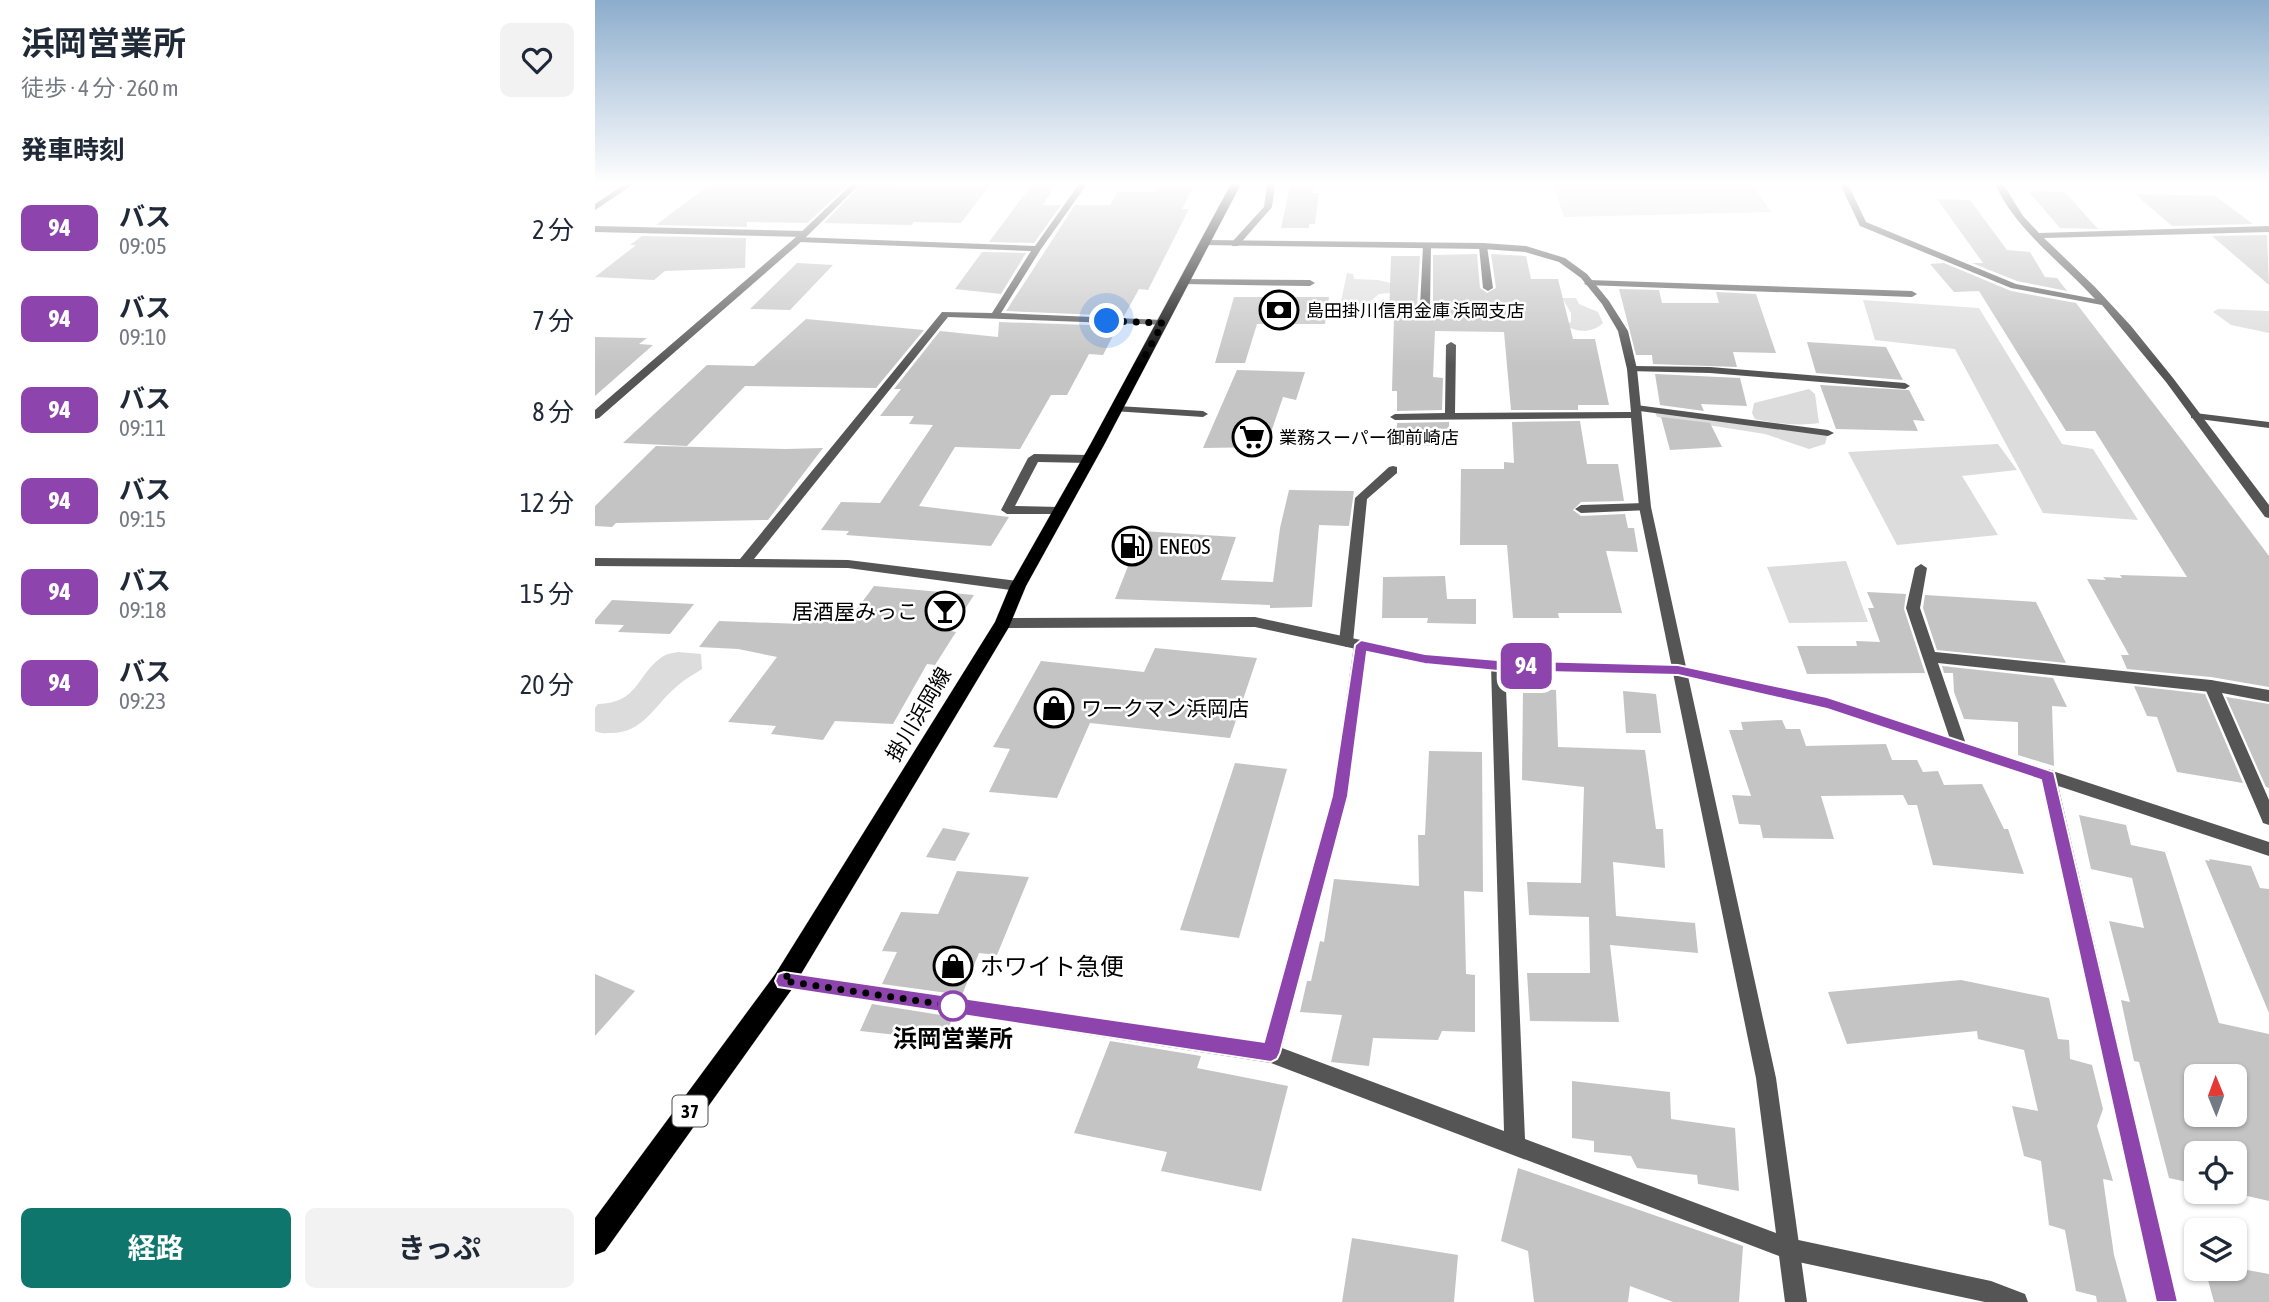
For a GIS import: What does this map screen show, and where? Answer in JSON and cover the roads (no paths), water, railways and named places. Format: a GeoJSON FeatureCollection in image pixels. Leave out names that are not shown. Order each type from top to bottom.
{"type":"FeatureCollection","features":[{"type":"Feature","properties":{"kind":"main road","name":"掛川浜岡線"},"geometry":{"type":"LineString","coordinates":[[595,1241],[784,981],[1003,623],[1018,586],[1205,245]]}},
{"type":"Feature","properties":{"kind":"street"},"geometry":{"type":"LineString","coordinates":[[595,416],[791,245]]}},
{"type":"Feature","properties":{"kind":"street"},"geometry":{"type":"LineString","coordinates":[[960,245],[1037,249]]}},
{"type":"Feature","properties":{"kind":"street"},"geometry":{"type":"LineString","coordinates":[[995,316],[1040,245]]}},
{"type":"Feature","properties":{"kind":"street"},"geometry":{"type":"LineString","coordinates":[[1308,245],[1526,248],[1562,260],[1589,283],[1623,331],[1632,369],[1645,507],[1766,1078],[1796,1302]]}},
{"type":"Feature","properties":{"kind":"street"},"geometry":{"type":"LineString","coordinates":[[1914,245],[2014,286],[2105,303]]}},
{"type":"Feature","properties":{"kind":"street"},"geometry":{"type":"LineString","coordinates":[[2046,245],[2105,303],[2269,514]]}},
{"type":"Feature","properties":{"kind":"street"},"geometry":{"type":"LineString","coordinates":[[1425,307],[1427,246]]}},
{"type":"Feature","properties":{"kind":"street"},"geometry":{"type":"LineString","coordinates":[[1483,246],[1488,288]]}},
{"type":"Feature","properties":{"kind":"street"},"geometry":{"type":"LineString","coordinates":[[1185,282],[1310,283]]}},
{"type":"Feature","properties":{"kind":"street"},"geometry":{"type":"LineString","coordinates":[[1589,283],[1912,294]]}},
{"type":"Feature","properties":{"kind":"street"},"geometry":{"type":"LineString","coordinates":[[744,562],[945,314],[1163,323]]}},
{"type":"Feature","properties":{"kind":"street"},"geometry":{"type":"LineString","coordinates":[[1450,416],[1451,345]]}},
{"type":"Feature","properties":{"kind":"street"},"geometry":{"type":"LineString","coordinates":[[1632,369],[1710,370],[1905,386]]}},
{"type":"Feature","properties":{"kind":"street"},"geometry":{"type":"LineString","coordinates":[[1117,409],[1203,414]]}},
{"type":"Feature","properties":{"kind":"street"},"geometry":{"type":"LineString","coordinates":[[1395,417],[1637,411],[1828,433]]}},
{"type":"Feature","properties":{"kind":"street"},"geometry":{"type":"LineString","coordinates":[[2195,416],[2269,425]]}},
{"type":"Feature","properties":{"kind":"street"},"geometry":{"type":"LineString","coordinates":[[1060,511],[1007,510],[1034,458],[1089,458]]}},
{"type":"Feature","properties":{"kind":"street"},"geometry":{"type":"LineString","coordinates":[[1271,1053],[1340,796],[1354,643],[1361,498],[1393,470]]}},
{"type":"Feature","properties":{"kind":"street"},"geometry":{"type":"LineString","coordinates":[[1581,509],[1645,507]]}},
{"type":"Feature","properties":{"kind":"street"},"geometry":{"type":"LineString","coordinates":[[595,562],[848,564],[1018,586]]}},
{"type":"Feature","properties":{"kind":"street"},"geometry":{"type":"LineString","coordinates":[[1921,568],[1913,608],[1959,747]]}},
{"type":"Feature","properties":{"kind":"street"},"geometry":{"type":"LineString","coordinates":[[1003,623],[1255,622],[1425,659],[1498,665],[1678,670],[1827,703],[2269,849]]}},
{"type":"Feature","properties":{"kind":"street"},"geometry":{"type":"LineString","coordinates":[[1929,657],[2211,686],[2269,696]]}},
{"type":"Feature","properties":{"kind":"street"},"geometry":{"type":"LineString","coordinates":[[1498,665],[1515,1147]]}},
{"type":"Feature","properties":{"kind":"street"},"geometry":{"type":"LineString","coordinates":[[2211,686],[2269,818]]}},
{"type":"Feature","properties":{"kind":"street"},"geometry":{"type":"LineString","coordinates":[[2048,776],[2167,1302]]}},
{"type":"Feature","properties":{"kind":"street"},"geometry":{"type":"LineString","coordinates":[[784,981],[1271,1053],[1789,1249],[1991,1292],[2017,1302]]}},
{"type":"Feature","properties":{"kind":"place","name":"島田掛川信用金庫 浜岡支店"},"geometry":{"type":"Point","coordinates":[1279,310]}},
{"type":"Feature","properties":{"kind":"place","name":"業務スーパー御前崎店"},"geometry":{"type":"Point","coordinates":[1252,437]}},
{"type":"Feature","properties":{"kind":"place","name":"ENEOS"},"geometry":{"type":"Point","coordinates":[1132,546]}},
{"type":"Feature","properties":{"kind":"place","name":"居酒屋みっこ"},"geometry":{"type":"Point","coordinates":[945,611]}},
{"type":"Feature","properties":{"kind":"place","name":"ワークマン浜岡店"},"geometry":{"type":"Point","coordinates":[1054,708]}},
{"type":"Feature","properties":{"kind":"place","name":"ホワイト急便"},"geometry":{"type":"Point","coordinates":[953,966]}},
{"type":"Feature","properties":{"kind":"place","name":"浜岡営業所"},"geometry":{"type":"Point","coordinates":[953,1006]}}]}
